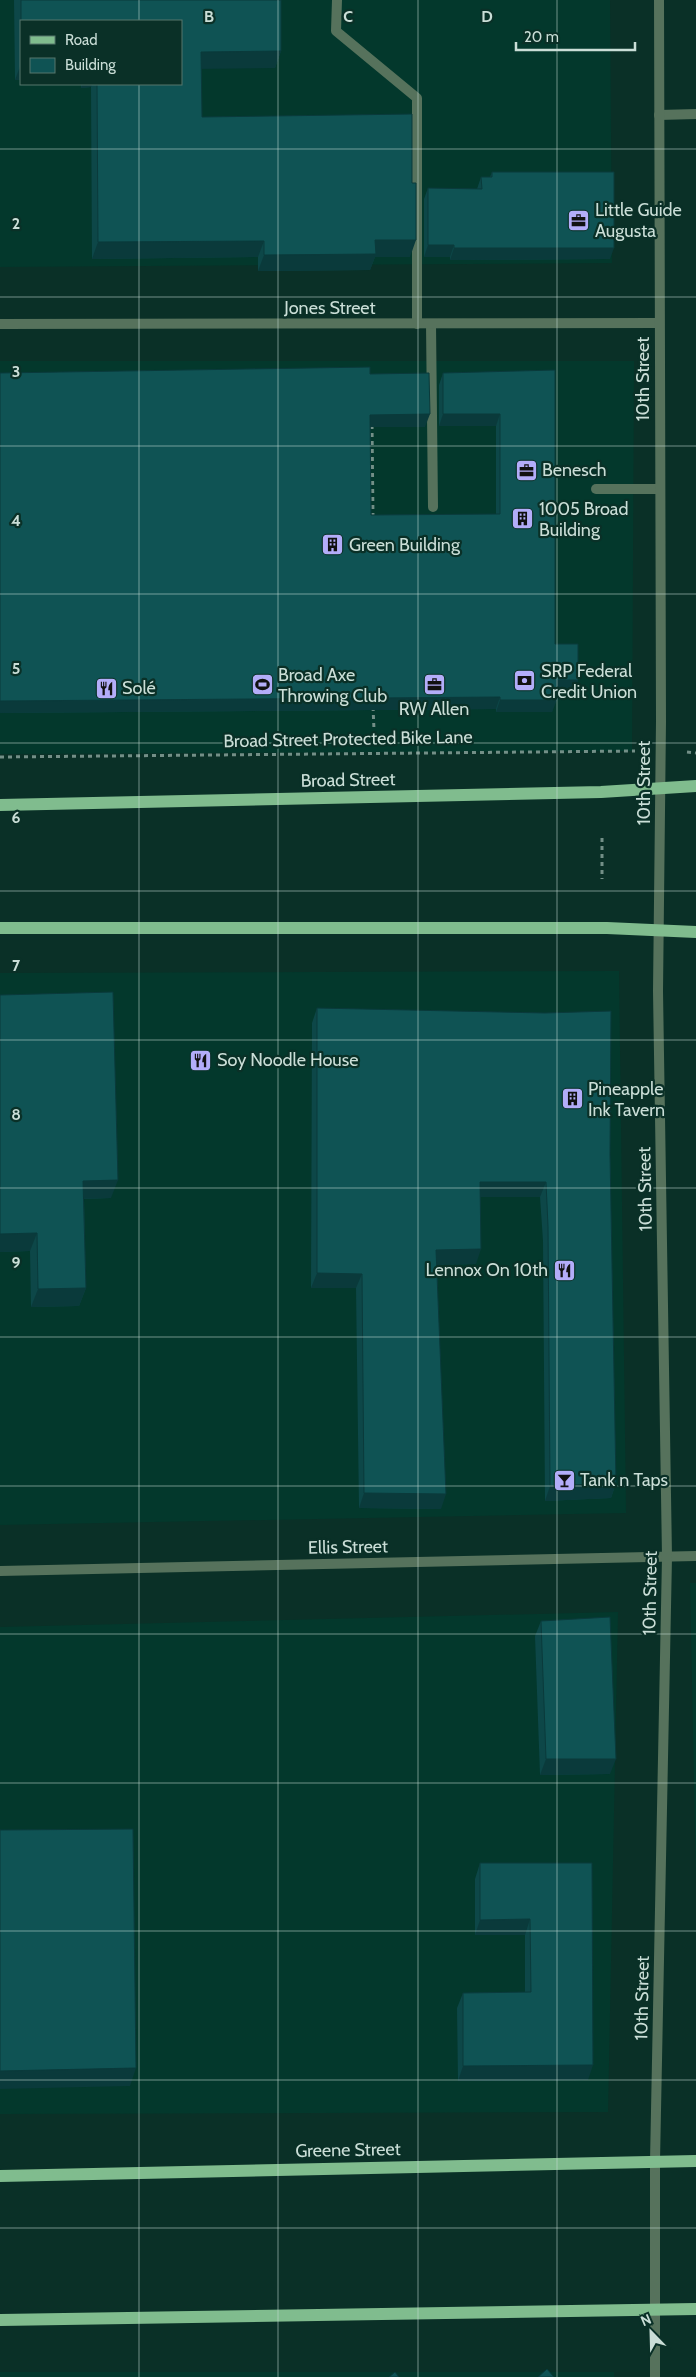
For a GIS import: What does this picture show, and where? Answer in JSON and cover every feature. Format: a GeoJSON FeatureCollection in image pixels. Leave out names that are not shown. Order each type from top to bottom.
{"type":"FeatureCollection","features":[{"type":"Feature","properties":{"kind":"main road","name":"Broad Street"},"geometry":{"type":"LineString","coordinates":[[0,805],[601,792],[696,786]]}},
{"type":"Feature","properties":{"kind":"main road"},"geometry":{"type":"LineString","coordinates":[[0,928],[607,928],[696,932]]}},
{"type":"Feature","properties":{"kind":"main road","name":"Greene Street"},"geometry":{"type":"LineString","coordinates":[[0,2176],[696,2160]]}},
{"type":"Feature","properties":{"kind":"main road"},"geometry":{"type":"LineString","coordinates":[[0,2320],[696,2309]]}},
{"type":"Feature","properties":{"kind":"street"},"geometry":{"type":"LineString","coordinates":[[337,0],[336,31],[417,98],[417,324]]}},
{"type":"Feature","properties":{"kind":"street","name":"10th Street"},"geometry":{"type":"LineString","coordinates":[[655,2377],[655,2161],[667,1557],[659,930],[659,0]]}},
{"type":"Feature","properties":{"kind":"street"},"geometry":{"type":"LineString","coordinates":[[659,114],[696,114]]}},
{"type":"Feature","properties":{"kind":"street","name":"Jones Street"},"geometry":{"type":"LineString","coordinates":[[0,324],[659,324]]}},
{"type":"Feature","properties":{"kind":"street"},"geometry":{"type":"LineString","coordinates":[[431,324],[432,507]]}},
{"type":"Feature","properties":{"kind":"street"},"geometry":{"type":"LineString","coordinates":[[596,489],[659,489]]}},
{"type":"Feature","properties":{"kind":"street","name":"Ellis Street"},"geometry":{"type":"LineString","coordinates":[[0,1571],[696,1556]]}},
{"type":"Feature","properties":{"kind":"path"},"geometry":{"type":"LineString","coordinates":[[372,415],[372,522]]}},
{"type":"Feature","properties":{"kind":"path"},"geometry":{"type":"LineString","coordinates":[[373,699],[374,730]]}},
{"type":"Feature","properties":{"kind":"path","name":"Broad Street Protected Bike Lane"},"geometry":{"type":"LineString","coordinates":[[0,757],[601,750],[696,753]]}},
{"type":"Feature","properties":{"kind":"path"},"geometry":{"type":"LineString","coordinates":[[602,838],[602,879]]}},
{"type":"Feature","properties":{"kind":"shaded area"},"geometry":{"type":"Polygon","coordinates":[[[0,0],[610,0],[612,263],[0,267],[0,0]]]}},
{"type":"Feature","properties":{"kind":"shaded area"},"geometry":{"type":"Polygon","coordinates":[[[0,361],[634,361],[632,751],[0,754],[0,361]]]}},
{"type":"Feature","properties":{"kind":"shaded area"},"geometry":{"type":"Polygon","coordinates":[[[619,971],[626,1513],[0,1525],[0,973],[619,971]]]}},
{"type":"Feature","properties":{"kind":"shaded area"},"geometry":{"type":"Polygon","coordinates":[[[690,1583],[696,1583],[696,1884],[690,1583]]]}},
{"type":"Feature","properties":{"kind":"shaded area"},"geometry":{"type":"Polygon","coordinates":[[[618,1612],[608,2112],[0,2114],[0,1627],[618,1612]]]}},
{"type":"Feature","properties":{"kind":"shaded area"},"geometry":{"type":"Polygon","coordinates":[[[0,2372],[614,2372],[614,2377],[0,2377],[0,2372]]]}},
{"type":"Feature","properties":{"kind":"building"},"geometry":{"type":"Polygon","coordinates":[[[21,0],[281,0],[281,51],[201,52],[202,117],[412,114],[412,183],[416,183],[416,240],[375,240],[376,254],[264,255],[264,241],[98,242],[97,85],[182,85],[182,20],[21,20],[21,0]]]}},
{"type":"Feature","properties":{"kind":"building"},"geometry":{"type":"Polygon","coordinates":[[[492,172],[614,172],[614,248],[454,248],[454,245],[428,245],[428,188],[482,189],[481,177],[492,177],[492,172]]]}},
{"type":"Feature","properties":{"kind":"building"},"geometry":{"type":"Polygon","coordinates":[[[370,367],[370,374],[429,373],[430,414],[370,415],[371,515],[500,514],[500,414],[443,414],[443,373],[555,370],[555,644],[578,644],[578,680],[557,680],[557,700],[500,700],[500,697],[0,701],[0,373],[370,367]]]}},
{"type":"Feature","properties":{"kind":"building"},"geometry":{"type":"Polygon","coordinates":[[[113,992],[118,1180],[83,1181],[86,1288],[38,1289],[37,1233],[0,1234],[0,995],[113,992]]]}},
{"type":"Feature","properties":{"kind":"building"},"geometry":{"type":"Polygon","coordinates":[[[317,1008],[545,1013],[611,1011],[610,1154],[616,1483],[550,1486],[546,1182],[480,1182],[481,1249],[436,1250],[446,1494],[364,1493],[362,1274],[317,1273],[317,1008]]]}},
{"type":"Feature","properties":{"kind":"building"},"geometry":{"type":"Polygon","coordinates":[[[610,1617],[616,1759],[546,1759],[541,1621],[610,1617]]]}},
{"type":"Feature","properties":{"kind":"building"},"geometry":{"type":"Polygon","coordinates":[[[133,1829],[136,2068],[0,2071],[0,1830],[133,1829]]]}},
{"type":"Feature","properties":{"kind":"building"},"geometry":{"type":"Polygon","coordinates":[[[480,1863],[592,1863],[593,2065],[463,2066],[463,1993],[531,1992],[530,1919],[480,1920],[480,1863]]]}},
{"type":"Feature","properties":{"kind":"building"},"geometry":{"type":"Polygon","coordinates":[[[547,2369],[554,2377],[538,2377],[547,2369]]]}},
{"type":"Feature","properties":{"kind":"building"},"geometry":{"type":"Polygon","coordinates":[[[395,2372],[399,2377],[389,2377],[395,2372]]]}},
{"type":"Feature","properties":{"kind":"place","name":"Little Guide Augusta"},"geometry":{"type":"Point","coordinates":[579,220]}},
{"type":"Feature","properties":{"kind":"place","name":"Benesch"},"geometry":{"type":"Point","coordinates":[526,470]}},
{"type":"Feature","properties":{"kind":"place","name":"1005 Broad Building"},"geometry":{"type":"Point","coordinates":[523,519]}},
{"type":"Feature","properties":{"kind":"place","name":"Green Building"},"geometry":{"type":"Point","coordinates":[333,545]}},
{"type":"Feature","properties":{"kind":"place","name":"SRP Federal Credit Union"},"geometry":{"type":"Point","coordinates":[525,681]}},
{"type":"Feature","properties":{"kind":"place","name":"RW Allen"},"geometry":{"type":"Point","coordinates":[434,684]}},
{"type":"Feature","properties":{"kind":"place","name":"Broad Axe Throwing Club"},"geometry":{"type":"Point","coordinates":[262,685]}},
{"type":"Feature","properties":{"kind":"place","name":"Solé"},"geometry":{"type":"Point","coordinates":[106,688]}},
{"type":"Feature","properties":{"kind":"place","name":"Soy Noodle House"},"geometry":{"type":"Point","coordinates":[201,1060]}},
{"type":"Feature","properties":{"kind":"place","name":"Pineapple Ink Tavern"},"geometry":{"type":"Point","coordinates":[572,1099]}},
{"type":"Feature","properties":{"kind":"place","name":"Lennox On 10th"},"geometry":{"type":"Point","coordinates":[564,1270]}},
{"type":"Feature","properties":{"kind":"place","name":"Tank n Taps"},"geometry":{"type":"Point","coordinates":[564,1480]}}]}
